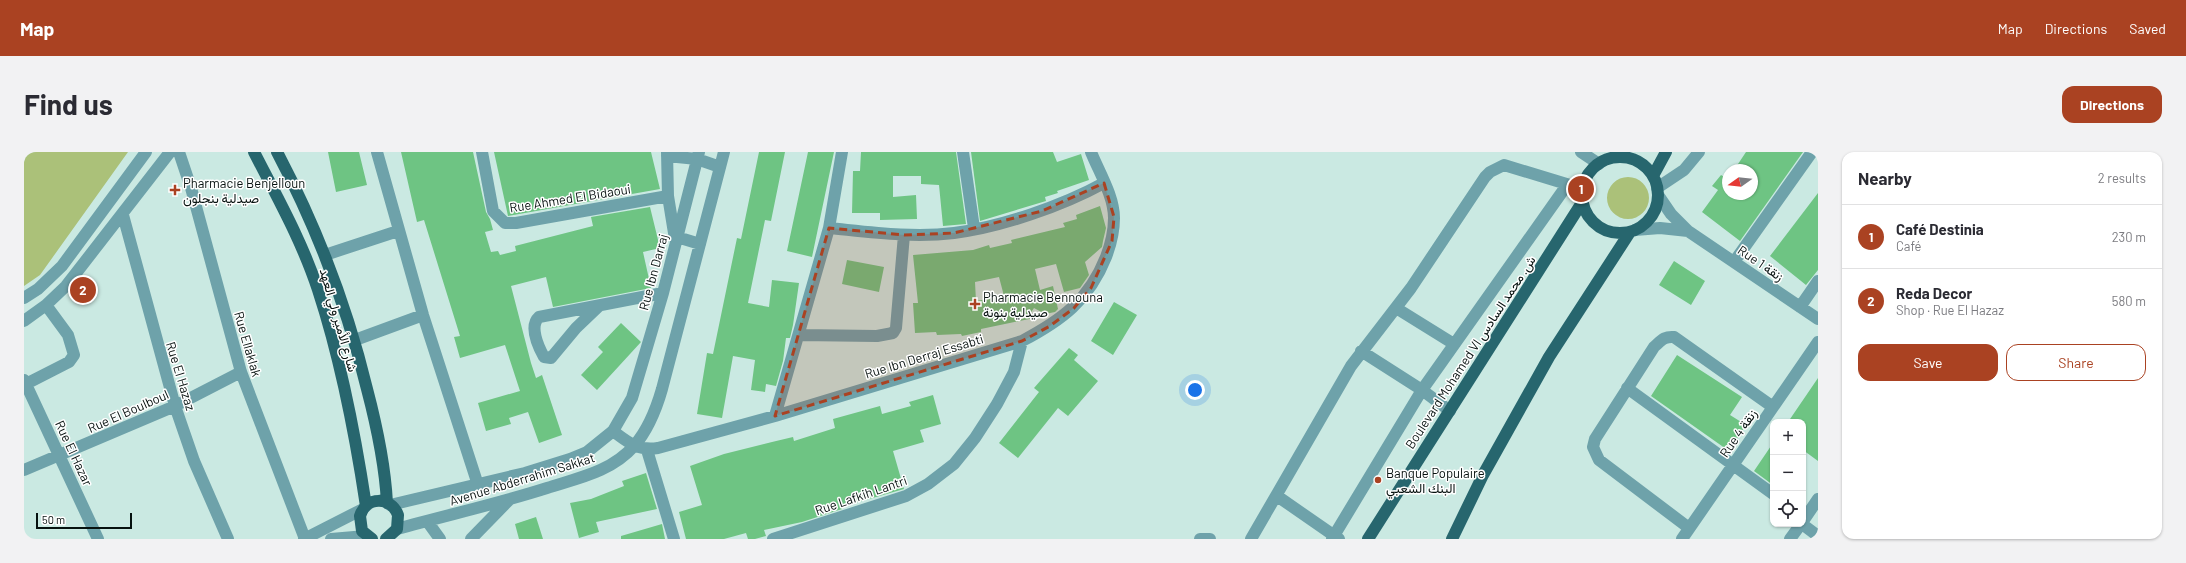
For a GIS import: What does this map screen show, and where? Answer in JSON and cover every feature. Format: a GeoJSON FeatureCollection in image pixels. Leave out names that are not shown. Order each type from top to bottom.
{"type":"FeatureCollection","features":[{"type":"Feature","properties":{"kind":"main road","name":"شارع الأمير ولي العهد"},"geometry":{"type":"LineString","coordinates":[[254,152],[294,230],[318,289],[347,398],[359,458],[364,507],[359,522],[369,538]]}},
{"type":"Feature","properties":{"kind":"main road","name":"شارع الأمير ولي العهد"},"geometry":{"type":"LineString","coordinates":[[277,152],[298,192],[325,254],[355,340],[380,448],[386,477],[389,504]]}},
{"type":"Feature","properties":{"kind":"main road"},"geometry":{"type":"LineString","coordinates":[[1653,176],[1666,152]]}},
{"type":"Feature","properties":{"kind":"main road"},"geometry":{"type":"LineString","coordinates":[[1452,539],[1483,475],[1549,357],[1633,231],[1645,223],[1653,214],[1657,192],[1653,176],[1645,167],[1636,161],[1615,155],[1598,164],[1589,173],[1583,195],[1590,218],[1600,227],[1617,233],[1633,231]]}},
{"type":"Feature","properties":{"kind":"main road","name":"Boulevard Mohamed VI ش. محمد السادس"},"geometry":{"type":"LineString","coordinates":[[1368,539],[1450,411],[1583,195]]}},
{"type":"Feature","properties":{"kind":"main road"},"geometry":{"type":"LineString","coordinates":[[364,507],[375,501],[389,504],[398,515],[391,536]]}},
{"type":"Feature","properties":{"kind":"street"},"geometry":{"type":"LineString","coordinates":[[24,298],[38,289],[62,266],[146,152]]}},
{"type":"Feature","properties":{"kind":"street"},"geometry":{"type":"LineString","coordinates":[[24,321],[46,305],[66,286],[123,215],[170,152]]}},
{"type":"Feature","properties":{"kind":"street","name":"Rue Ellaklak"},"geometry":{"type":"LineString","coordinates":[[179,152],[191,188],[241,372],[304,539]]}},
{"type":"Feature","properties":{"kind":"street"},"geometry":{"type":"LineString","coordinates":[[377,152],[398,231],[423,315],[478,485]]}},
{"type":"Feature","properties":{"kind":"street","name":"Rue Ahmed El Bidaoui"},"geometry":{"type":"LineString","coordinates":[[482,152],[493,210],[505,223],[516,223],[668,196]]}},
{"type":"Feature","properties":{"kind":"street"},"geometry":{"type":"LineString","coordinates":[[720,167],[698,156],[667,154],[668,196],[673,228],[677,237],[700,244],[724,152]]}},
{"type":"Feature","properties":{"kind":"street"},"geometry":{"type":"LineString","coordinates":[[775,416],[829,228],[842,152]]}},
{"type":"Feature","properties":{"kind":"street"},"geometry":{"type":"LineString","coordinates":[[963,152],[974,228]]}},
{"type":"Feature","properties":{"kind":"street","name":"Rue Ibn Derraj Essabti"},"geometry":{"type":"LineString","coordinates":[[647,450],[775,416],[1022,341],[1050,326],[1074,308],[1091,288],[1112,241],[1114,217],[1104,183],[1091,152]]}},
{"type":"Feature","properties":{"kind":"street"},"geometry":{"type":"LineString","coordinates":[[1581,152],[1598,164]]}},
{"type":"Feature","properties":{"kind":"street"},"geometry":{"type":"LineString","coordinates":[[1657,192],[1684,170],[1699,152]]}},
{"type":"Feature","properties":{"kind":"street"},"geometry":{"type":"LineString","coordinates":[[1734,262],[1812,152]]}},
{"type":"Feature","properties":{"kind":"street","name":"Rue Ibn Darraj"},"geometry":{"type":"LineString","coordinates":[[632,398],[662,293],[698,156]]}},
{"type":"Feature","properties":{"kind":"street"},"geometry":{"type":"LineString","coordinates":[[1251,539],[1330,404],[1337,388],[1361,351],[1396,308],[1490,172],[1506,165],[1567,185],[1583,195]]}},
{"type":"Feature","properties":{"kind":"street"},"geometry":{"type":"LineString","coordinates":[[829,228],[904,235],[954,233],[1042,211],[1083,194],[1104,183]]}},
{"type":"Feature","properties":{"kind":"street"},"geometry":{"type":"LineString","coordinates":[[1277,496],[1335,538],[1422,390],[1567,185]]}},
{"type":"Feature","properties":{"kind":"street","name":"Rue 1 زنقة"},"geometry":{"type":"LineString","coordinates":[[1657,192],[1671,214],[1688,231],[1818,319]]}},
{"type":"Feature","properties":{"kind":"street","name":"Rue El Hazaz"},"geometry":{"type":"LineString","coordinates":[[123,215],[175,406],[194,461],[228,539]]}},
{"type":"Feature","properties":{"kind":"street"},"geometry":{"type":"LineString","coordinates":[[1633,231],[1660,228],[1688,231]]}},
{"type":"Feature","properties":{"kind":"street"},"geometry":{"type":"LineString","coordinates":[[325,254],[398,231]]}},
{"type":"Feature","properties":{"kind":"street"},"geometry":{"type":"LineString","coordinates":[[799,335],[877,336],[893,333],[896,328],[904,235]]}},
{"type":"Feature","properties":{"kind":"street","name":"Avenue Abderrahim Sakkat"},"geometry":{"type":"LineString","coordinates":[[391,536],[427,521],[510,500],[594,473],[617,461],[634,446],[648,426],[662,390],[700,244]]}},
{"type":"Feature","properties":{"kind":"street"},"geometry":{"type":"LineString","coordinates":[[1800,307],[1818,281]]}},
{"type":"Feature","properties":{"kind":"street"},"geometry":{"type":"LineString","coordinates":[[598,307],[576,328],[551,358],[544,356],[533,327],[535,321],[547,315],[598,307],[662,293]]}},
{"type":"Feature","properties":{"kind":"street"},"geometry":{"type":"LineString","coordinates":[[25,382],[69,362],[74,355],[68,335],[46,305]]}},
{"type":"Feature","properties":{"kind":"street"},"geometry":{"type":"LineString","coordinates":[[1396,308],[1454,344]]}},
{"type":"Feature","properties":{"kind":"street"},"geometry":{"type":"LineString","coordinates":[[355,340],[423,315]]}},
{"type":"Feature","properties":{"kind":"street"},"geometry":{"type":"LineString","coordinates":[[1689,528],[1599,460],[1594,454],[1592,447],[1595,439],[1654,347],[1662,339],[1668,336],[1674,337],[1773,407]]}},
{"type":"Feature","properties":{"kind":"street","name":"Rue Lafkih Lantri"},"geometry":{"type":"LineString","coordinates":[[773,539],[906,496],[928,484],[954,464],[976,438],[997,404],[1014,372],[1022,341]]}},
{"type":"Feature","properties":{"kind":"street","name":"Rue 4 زنقة"},"geometry":{"type":"LineString","coordinates":[[1682,539],[1818,342]]}},
{"type":"Feature","properties":{"kind":"street"},"geometry":{"type":"LineString","coordinates":[[1361,351],[1422,390],[1450,411]]}},
{"type":"Feature","properties":{"kind":"street","name":"Rue El Boulboul"},"geometry":{"type":"LineString","coordinates":[[24,470],[175,406],[241,372]]}},
{"type":"Feature","properties":{"kind":"street","name":"Rue El Hazar"},"geometry":{"type":"LineString","coordinates":[[25,382],[98,539]]}},
{"type":"Feature","properties":{"kind":"street"},"geometry":{"type":"LineString","coordinates":[[1627,388],[1734,464],[1770,492]]}},
{"type":"Feature","properties":{"kind":"street","name":"Avenue Abderrahim Sakkat"},"geometry":{"type":"LineString","coordinates":[[389,504],[478,485],[570,459],[587,452],[613,431],[632,398]]}},
{"type":"Feature","properties":{"kind":"street"},"geometry":{"type":"LineString","coordinates":[[613,431],[634,446],[647,450],[674,539]]}},
{"type":"Feature","properties":{"kind":"street"},"geometry":{"type":"LineString","coordinates":[[1806,517],[1818,499]]}},
{"type":"Feature","properties":{"kind":"street"},"geometry":{"type":"LineString","coordinates":[[471,539],[510,500]]}},
{"type":"Feature","properties":{"kind":"street"},"geometry":{"type":"LineString","coordinates":[[304,539],[364,507]]}},
{"type":"Feature","properties":{"kind":"street"},"geometry":{"type":"LineString","coordinates":[[427,521],[440,539]]}},
{"type":"Feature","properties":{"kind":"street"},"geometry":{"type":"LineString","coordinates":[[1790,539],[1800,527]]}},
{"type":"Feature","properties":{"kind":"street"},"geometry":{"type":"LineString","coordinates":[[1806,527],[1818,536]]}},
{"type":"Feature","properties":{"kind":"street"},"geometry":{"type":"LineString","coordinates":[[331,539],[369,538]]}},
{"type":"Feature","properties":{"kind":"street"},"geometry":{"type":"LineString","coordinates":[[1200,539],[1210,539]]}},
{"type":"Feature","properties":{"kind":"highlighted area"},"geometry":{"type":"Polygon","coordinates":[[[1104,183],[1114,217],[1112,241],[1091,288],[1074,308],[1050,326],[1022,341],[775,416],[829,228],[904,235],[954,233],[1042,211],[1104,183]]]}},
{"type":"Feature","properties":{"kind":"green space"},"geometry":{"type":"Polygon","coordinates":[[[24,152],[128,152],[40,275],[24,286],[24,152]]]}},
{"type":"Feature","properties":{"kind":"green space"},"geometry":{"type":"Polygon","coordinates":[[[1624,177],[1632,177],[1640,180],[1646,186],[1649,198],[1646,210],[1640,216],[1632,219],[1624,219],[1616,216],[1610,210],[1607,202],[1607,194],[1610,186],[1616,180],[1624,177]]]}},
{"type":"Feature","properties":{"kind":"building"},"geometry":{"type":"Polygon","coordinates":[[[328,152],[359,152],[367,185],[336,192],[328,152]]]}},
{"type":"Feature","properties":{"kind":"building"},"geometry":{"type":"Polygon","coordinates":[[[401,152],[473,152],[486,212],[493,230],[485,232],[491,252],[498,251],[500,255],[516,251],[515,246],[593,226],[591,217],[650,207],[660,248],[643,252],[651,288],[553,307],[546,277],[511,286],[536,378],[542,375],[562,435],[539,443],[528,412],[509,418],[511,424],[486,431],[478,403],[520,391],[505,345],[460,358],[454,337],[460,336],[424,220],[417,222],[401,152]]]}},
{"type":"Feature","properties":{"kind":"building"},"geometry":{"type":"Polygon","coordinates":[[[494,152],[651,152],[660,189],[508,216],[494,152]]]}},
{"type":"Feature","properties":{"kind":"building"},"geometry":{"type":"Polygon","coordinates":[[[759,152],[785,152],[771,221],[765,220],[748,303],[769,307],[772,280],[799,283],[790,338],[786,338],[783,361],[776,386],[766,384],[765,392],[751,390],[755,360],[733,356],[722,418],[697,414],[707,353],[713,354],[737,238],[741,239],[759,152]]]}},
{"type":"Feature","properties":{"kind":"building"},"geometry":{"type":"Polygon","coordinates":[[[808,152],[834,152],[812,257],[787,251],[808,152]]]}},
{"type":"Feature","properties":{"kind":"building"},"geometry":{"type":"Polygon","coordinates":[[[861,152],[956,152],[966,224],[943,226],[939,185],[921,184],[921,176],[893,176],[893,197],[916,195],[917,219],[880,220],[880,213],[852,213],[853,171],[860,171],[861,152]]]}},
{"type":"Feature","properties":{"kind":"building"},"geometry":{"type":"Polygon","coordinates":[[[971,152],[1053,152],[1057,162],[1081,154],[1089,180],[1057,191],[1058,193],[1045,197],[1046,201],[980,221],[971,152]]]}},
{"type":"Feature","properties":{"kind":"building"},"geometry":{"type":"Polygon","coordinates":[[[1746,152],[1803,152],[1740,241],[1702,212],[1718,190],[1712,186],[1721,175],[1722,200],[1758,200],[1758,164],[1738,164],[1746,152]]]}},
{"type":"Feature","properties":{"kind":"building"},"geometry":{"type":"Polygon","coordinates":[[[1818,193],[1818,270],[1806,285],[1770,256],[1818,193]]]}},
{"type":"Feature","properties":{"kind":"building"},"geometry":{"type":"Polygon","coordinates":[[[1100,206],[1106,228],[1102,247],[1085,262],[1089,275],[1080,288],[1064,292],[1056,264],[1035,269],[1040,290],[1053,286],[1058,309],[1055,312],[1045,314],[1034,308],[1030,314],[1034,318],[981,329],[981,332],[962,336],[961,334],[937,335],[936,332],[915,333],[913,303],[918,303],[913,255],[973,250],[989,245],[990,248],[1012,243],[1011,240],[1065,227],[1063,223],[1077,219],[1076,215],[1100,206]],[[999,277],[975,282],[976,301],[1004,296],[999,277]]]}},
{"type":"Feature","properties":{"kind":"building"},"geometry":{"type":"Polygon","coordinates":[[[847,260],[884,267],[879,292],[842,284],[847,260]]]}},
{"type":"Feature","properties":{"kind":"building"},"geometry":{"type":"Polygon","coordinates":[[[1674,261],[1705,281],[1691,305],[1659,285],[1674,261]]]}},
{"type":"Feature","properties":{"kind":"building"},"geometry":{"type":"Polygon","coordinates":[[[1114,302],[1137,315],[1113,355],[1091,341],[1114,302]]]}},
{"type":"Feature","properties":{"kind":"building"},"geometry":{"type":"Polygon","coordinates":[[[621,323],[641,342],[597,390],[581,375],[603,352],[598,347],[621,323]]]}},
{"type":"Feature","properties":{"kind":"building"},"geometry":{"type":"Polygon","coordinates":[[[1069,348],[1078,355],[1074,360],[1098,381],[1068,416],[1058,408],[1018,458],[999,443],[1039,392],[1034,388],[1069,348]]]}},
{"type":"Feature","properties":{"kind":"building"},"geometry":{"type":"Polygon","coordinates":[[[1677,355],[1742,397],[1730,415],[1746,425],[1729,451],[1651,396],[1677,355]]]}},
{"type":"Feature","properties":{"kind":"building"},"geometry":{"type":"Polygon","coordinates":[[[1818,378],[1818,461],[1806,452],[1806,419],[1790,419],[1818,378]]]}},
{"type":"Feature","properties":{"kind":"building"},"geometry":{"type":"Polygon","coordinates":[[[933,395],[941,424],[920,430],[924,442],[893,451],[904,489],[841,507],[842,509],[802,522],[764,530],[766,536],[755,539],[748,539],[746,533],[724,539],[686,539],[679,512],[702,505],[690,466],[724,454],[772,442],[793,437],[794,441],[835,428],[833,419],[880,406],[882,414],[911,406],[909,402],[933,395]]]}},
{"type":"Feature","properties":{"kind":"building"},"geometry":{"type":"Polygon","coordinates":[[[1770,447],[1770,483],[1754,471],[1770,447]]]}},
{"type":"Feature","properties":{"kind":"building"},"geometry":{"type":"Polygon","coordinates":[[[646,473],[657,509],[596,522],[599,532],[579,538],[570,503],[591,499],[624,486],[622,481],[646,473]]]}},
{"type":"Feature","properties":{"kind":"building"},"geometry":{"type":"Polygon","coordinates":[[[536,517],[543,539],[519,539],[515,524],[536,517]]]}},
{"type":"Feature","properties":{"kind":"building"},"geometry":{"type":"Polygon","coordinates":[[[662,524],[665,539],[621,539],[621,536],[662,524]]]}},
{"type":"Feature","properties":{"kind":"place","name":"Café Destinia"},"geometry":{"type":"Point","coordinates":[1581,189]}},
{"type":"Feature","properties":{"kind":"place","name":"Pharmacie Benjelloun صيدلية بنجلون"},"geometry":{"type":"Point","coordinates":[175,190]}},
{"type":"Feature","properties":{"kind":"place","name":"Reda Decor"},"geometry":{"type":"Point","coordinates":[83,290]}},
{"type":"Feature","properties":{"kind":"place","name":"Pharmacie Bennouna صيدلية بنونة"},"geometry":{"type":"Point","coordinates":[975,304]}},
{"type":"Feature","properties":{"kind":"place","name":"Banque Populaire البنك الشعبي"},"geometry":{"type":"Point","coordinates":[1378,480]}}]}
